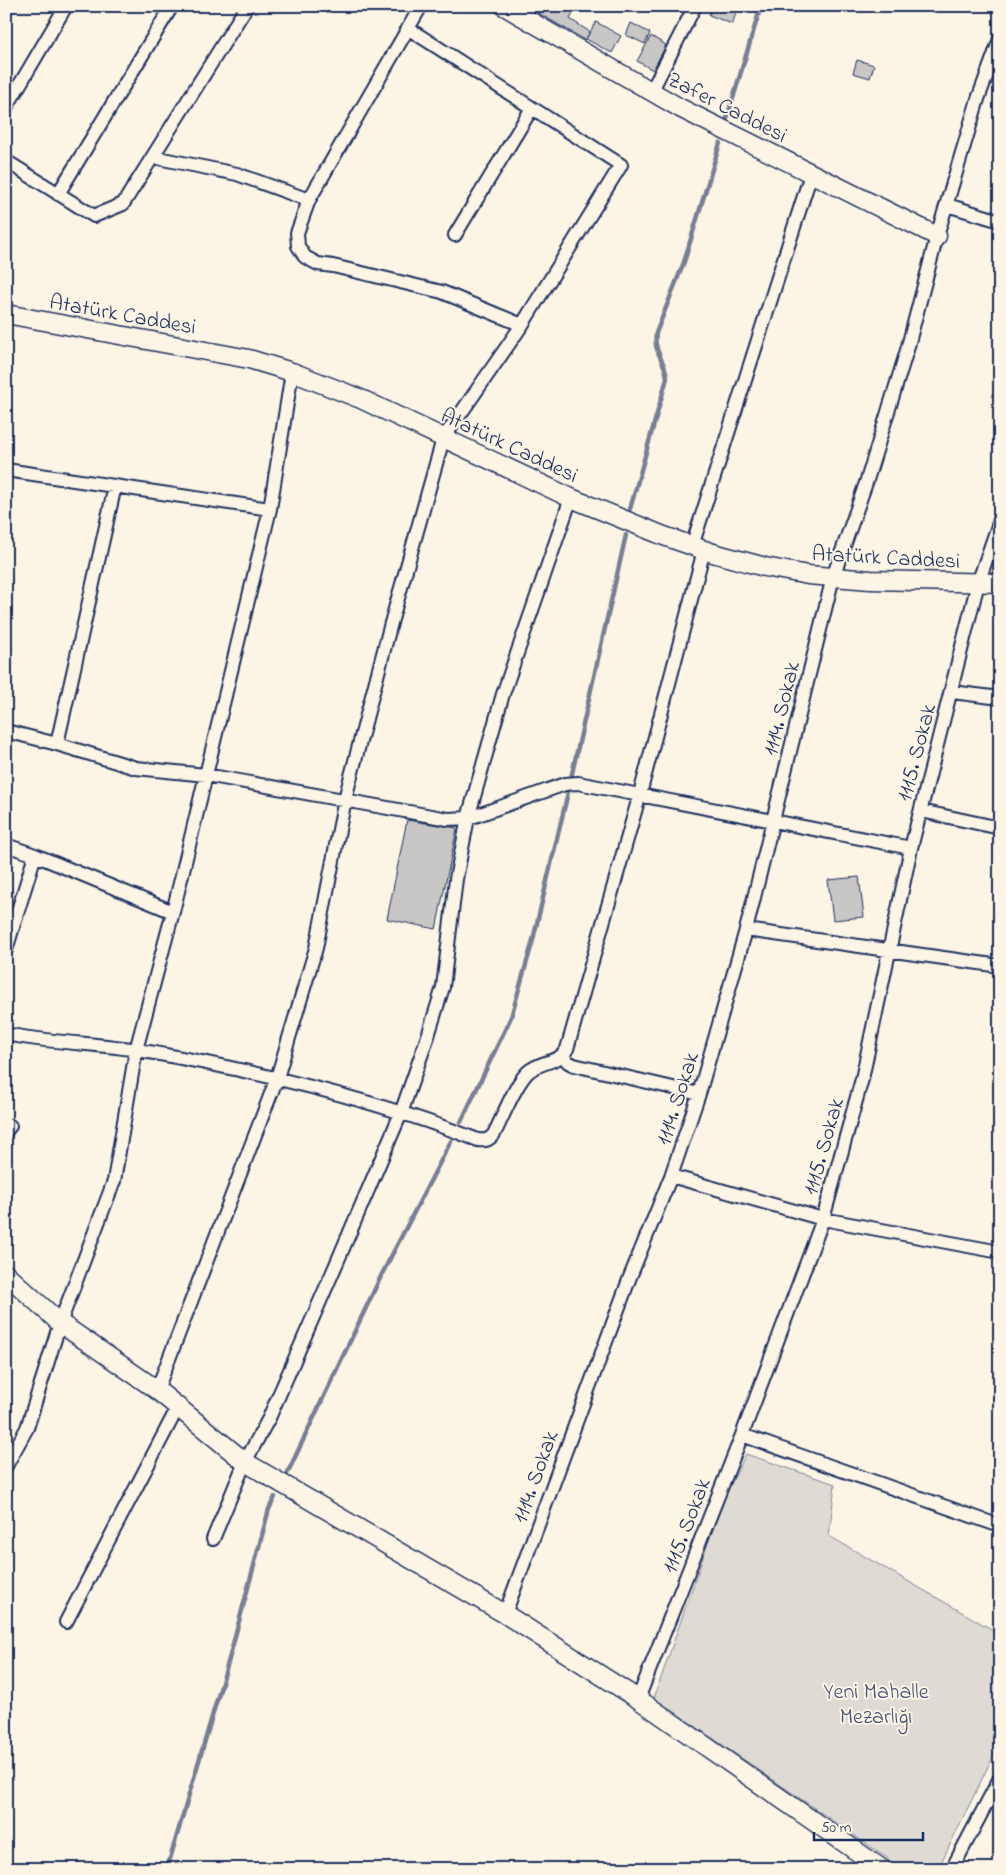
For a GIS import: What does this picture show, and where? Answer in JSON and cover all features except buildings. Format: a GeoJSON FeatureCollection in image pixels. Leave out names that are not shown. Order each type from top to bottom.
{"type":"FeatureCollection","features":[{"type":"Feature","properties":{"kind":"street"},"geometry":{"type":"LineString","coordinates":[[6,108],[66,6]]}},
{"type":"Feature","properties":{"kind":"street"},"geometry":{"type":"LineString","coordinates":[[58,194],[172,6]]}},
{"type":"Feature","properties":{"kind":"street"},"geometry":{"type":"LineString","coordinates":[[6,161],[94,216],[123,204],[247,6]]}},
{"type":"Feature","properties":{"kind":"street"},"geometry":{"type":"LineString","coordinates":[[421,6],[410,29],[309,200],[297,233],[298,246],[306,257],[318,264],[442,292],[522,325]]}},
{"type":"Feature","properties":{"kind":"street","name":"Zafer Caddesi"},"geometry":{"type":"LineString","coordinates":[[504,6],[651,92],[710,124],[937,236]]}},
{"type":"Feature","properties":{"kind":"street"},"geometry":{"type":"LineString","coordinates":[[651,92],[695,6]]}},
{"type":"Feature","properties":{"kind":"street"},"geometry":{"type":"LineString","coordinates":[[157,1390],[277,1078],[316,948],[345,799],[393,614],[443,439],[522,325],[621,165],[410,29]]}},
{"type":"Feature","properties":{"kind":"street","name":"1114. Sokak"},"geometry":{"type":"LineString","coordinates":[[505,1614],[630,1278],[671,1176],[699,1094],[746,930],[833,577],[907,350],[946,205],[978,99],[1000,39]]}},
{"type":"Feature","properties":{"kind":"street"},"geometry":{"type":"LineString","coordinates":[[454,235],[532,108]]}},
{"type":"Feature","properties":{"kind":"street"},"geometry":{"type":"LineString","coordinates":[[153,157],[237,174],[309,200]]}},
{"type":"Feature","properties":{"kind":"street"},"geometry":{"type":"LineString","coordinates":[[6,1034],[52,1042],[136,1050],[277,1078],[401,1113],[478,1140],[485,1141],[494,1134],[519,1084],[527,1073],[537,1066],[563,1056],[567,1048],[640,794],[698,548],[811,174]]}},
{"type":"Feature","properties":{"kind":"street"},"geometry":{"type":"LineString","coordinates":[[946,205],[1000,221]]}},
{"type":"Feature","properties":{"kind":"street","name":"Atatürk Caddesi"},"geometry":{"type":"LineString","coordinates":[[6,314],[249,359],[292,372],[361,399],[571,498],[664,536],[765,567],[808,575],[870,580],[1000,583]]}},
{"type":"Feature","properties":{"kind":"street"},"geometry":{"type":"LineString","coordinates":[[6,1466],[10,1449],[27,1428],[60,1323],[114,1182],[136,1050],[173,912],[270,509],[292,372]]}},
{"type":"Feature","properties":{"kind":"street"},"geometry":{"type":"LineString","coordinates":[[6,470],[270,509]]}},
{"type":"Feature","properties":{"kind":"street"},"geometry":{"type":"LineString","coordinates":[[57,744],[114,486]]}},
{"type":"Feature","properties":{"kind":"street"},"geometry":{"type":"LineString","coordinates":[[213,1539],[245,1462],[269,1418],[401,1113],[443,987],[456,879],[468,818],[503,694],[571,498]]}},
{"type":"Feature","properties":{"kind":"street","name":"1115. Sokak"},"geometry":{"type":"LineString","coordinates":[[638,1699],[742,1435],[823,1219],[862,1079],[911,848],[952,692],[978,583],[1000,520]]}},
{"type":"Feature","properties":{"kind":"street"},"geometry":{"type":"LineString","coordinates":[[952,692],[1000,698]]}},
{"type":"Feature","properties":{"kind":"street"},"geometry":{"type":"LineString","coordinates":[[6,732],[57,744],[136,768],[206,775],[448,819],[468,818],[574,782],[911,848]]}},
{"type":"Feature","properties":{"kind":"street"},"geometry":{"type":"LineString","coordinates":[[921,811],[1000,828]]}},
{"type":"Feature","properties":{"kind":"street"},"geometry":{"type":"LineString","coordinates":[[6,845],[35,855],[173,912]]}},
{"type":"Feature","properties":{"kind":"street"},"geometry":{"type":"LineString","coordinates":[[6,950],[35,855]]}},
{"type":"Feature","properties":{"kind":"street"},"geometry":{"type":"LineString","coordinates":[[746,930],[1000,966]]}},
{"type":"Feature","properties":{"kind":"street"},"geometry":{"type":"LineString","coordinates":[[563,1056],[574,1065],[699,1094]]}},
{"type":"Feature","properties":{"kind":"street"},"geometry":{"type":"LineString","coordinates":[[671,1176],[823,1219],[1000,1252]]}},
{"type":"Feature","properties":{"kind":"street"},"geometry":{"type":"LineString","coordinates":[[6,1274],[60,1323],[157,1390],[245,1462],[505,1614],[638,1699],[882,1869]]}},
{"type":"Feature","properties":{"kind":"street"},"geometry":{"type":"LineString","coordinates":[[66,1622],[178,1407]]}},
{"type":"Feature","properties":{"kind":"street"},"geometry":{"type":"LineString","coordinates":[[742,1435],[1000,1526]]}},
{"type":"Feature","properties":{"kind":"street"},"geometry":{"type":"LineString","coordinates":[[952,1869],[995,1798],[1000,1778]]}},
{"type":"Feature","properties":{"kind":"green space","name":"Yeni Mahalle Mezarlığı"},"geometry":{"type":"Polygon","coordinates":[[[746,1454],[835,1484],[829,1536],[1000,1634],[1000,1742],[938,1869],[903,1869],[654,1698],[723,1500],[746,1454]]]}},
{"type":"Feature","properties":{"kind":"waterway"},"geometry":{"type":"LineString","coordinates":[[727,118],[761,6]]}},
{"type":"Feature","properties":{"kind":"waterway"},"geometry":{"type":"LineString","coordinates":[[630,509],[667,378],[656,346],[656,333],[684,262],[720,143]]}},
{"type":"Feature","properties":{"kind":"waterway"},"geometry":{"type":"LineString","coordinates":[[571,778],[626,535]]}},
{"type":"Feature","properties":{"kind":"waterway"},"geometry":{"type":"LineString","coordinates":[[461,1122],[511,1017],[532,944],[569,788]]}},
{"type":"Feature","properties":{"kind":"waterway"},"geometry":{"type":"LineString","coordinates":[[287,1474],[382,1274],[451,1141]]}},
{"type":"Feature","properties":{"kind":"waterway"},"geometry":{"type":"LineString","coordinates":[[167,1869],[229,1659],[269,1509],[275,1497]]}}]}
